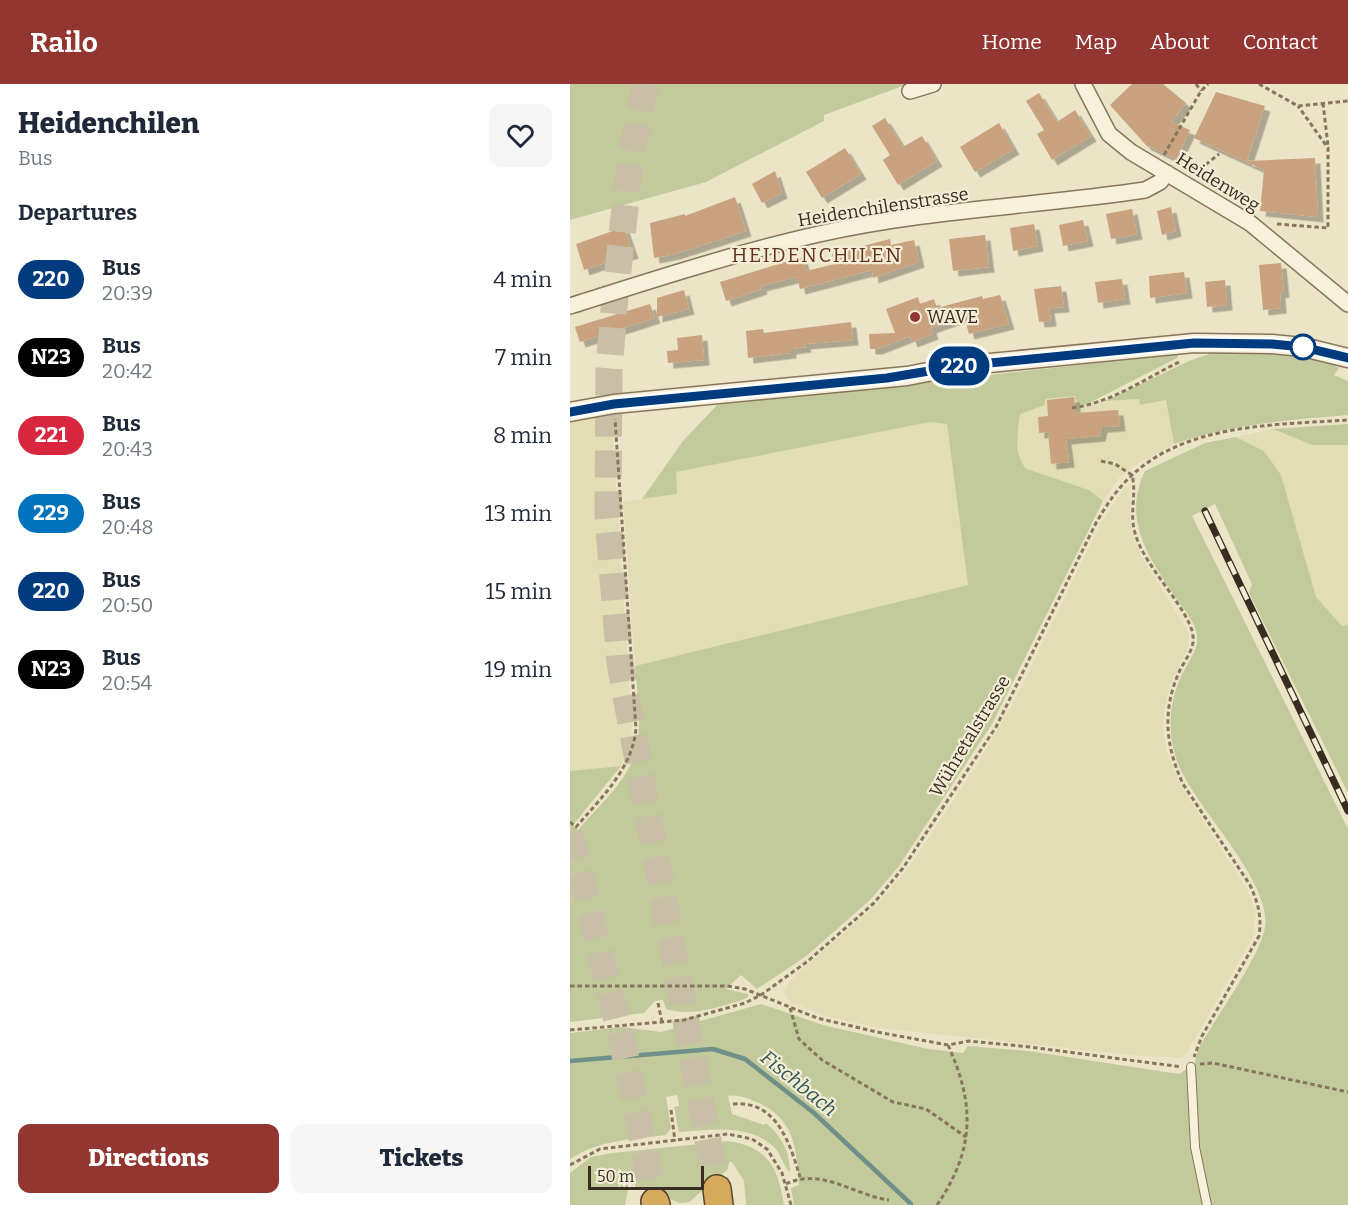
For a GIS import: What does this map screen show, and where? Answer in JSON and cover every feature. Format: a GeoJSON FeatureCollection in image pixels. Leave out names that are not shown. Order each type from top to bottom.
{"type":"FeatureCollection","features":[{"type":"Feature","properties":{"kind":"street"},"geometry":{"type":"LineString","coordinates":[[910,91],[933,84]]}},
{"type":"Feature","properties":{"kind":"street","name":"Heidenweg"},"geometry":{"type":"LineString","coordinates":[[1083,84],[1110,134],[1131,152],[1250,223],[1348,304]]}},
{"type":"Feature","properties":{"kind":"street","name":"Heidenchilenstrasse"},"geometry":{"type":"LineString","coordinates":[[570,306],[645,282],[820,234],[886,222],[1145,190],[1160,182],[1162,170]]}},
{"type":"Feature","properties":{"kind":"street"},"geometry":{"type":"LineString","coordinates":[[570,412],[614,404],[887,378],[959,366],[1194,343],[1272,344],[1303,347],[1348,358]]}},
{"type":"Feature","properties":{"kind":"lane"},"geometry":{"type":"LineString","coordinates":[[1191,1067],[1195,1147],[1207,1205]]}},
{"type":"Feature","properties":{"kind":"path"},"geometry":{"type":"LineString","coordinates":[[1196,84],[1201,91]]}},
{"type":"Feature","properties":{"kind":"path"},"geometry":{"type":"LineString","coordinates":[[1162,170],[1201,91],[1208,84]]}},
{"type":"Feature","properties":{"kind":"path"},"geometry":{"type":"LineString","coordinates":[[1259,84],[1298,106],[1328,148]]}},
{"type":"Feature","properties":{"kind":"path"},"geometry":{"type":"LineString","coordinates":[[1298,106],[1348,101]]}},
{"type":"Feature","properties":{"kind":"path"},"geometry":{"type":"LineString","coordinates":[[1273,223],[1280,226],[1328,228],[1328,148],[1323,103]]}},
{"type":"Feature","properties":{"kind":"path"},"geometry":{"type":"LineString","coordinates":[[1201,182],[1192,176],[1219,154]]}},
{"type":"Feature","properties":{"kind":"path"},"geometry":{"type":"LineString","coordinates":[[1072,408],[1088,406],[1107,398],[1180,361],[1192,353],[1194,343]]}},
{"type":"Feature","properties":{"kind":"path"},"geometry":{"type":"LineString","coordinates":[[570,822],[576,827],[623,769],[634,747],[636,729],[614,404]]}},
{"type":"Feature","properties":{"kind":"path","name":"Wühretalstrasse"},"geometry":{"type":"LineString","coordinates":[[570,1030],[662,1022],[705,1015],[761,995],[808,961],[874,903],[903,868],[996,727],[1096,523],[1113,495],[1132,474],[1162,454],[1220,433],[1263,426],[1348,420]]}},
{"type":"Feature","properties":{"kind":"path"},"geometry":{"type":"LineString","coordinates":[[1101,461],[1115,464],[1132,474],[1136,489],[1132,514],[1135,533],[1144,555],[1187,621],[1194,637],[1191,650],[1172,689],[1166,724],[1170,751],[1183,784],[1250,885],[1262,920],[1259,936],[1202,1036],[1191,1067]]}},
{"type":"Feature","properties":{"kind":"path"},"geometry":{"type":"LineString","coordinates":[[570,986],[727,986],[761,995],[790,1008],[877,1032],[948,1045],[969,1041],[1172,1066]]}},
{"type":"Feature","properties":{"kind":"path"},"geometry":{"type":"LineString","coordinates":[[658,1003],[662,1022]]}},
{"type":"Feature","properties":{"kind":"path"},"geometry":{"type":"LineString","coordinates":[[790,1008],[799,1039],[822,1060],[893,1101],[927,1109],[966,1137]]}},
{"type":"Feature","properties":{"kind":"path"},"geometry":{"type":"LineString","coordinates":[[937,1205],[951,1184],[966,1137],[968,1109],[964,1083],[948,1045]]}},
{"type":"Feature","properties":{"kind":"path"},"geometry":{"type":"LineString","coordinates":[[1214,1063],[1348,1092]]}},
{"type":"Feature","properties":{"kind":"path"},"geometry":{"type":"LineString","coordinates":[[733,1104],[748,1105],[766,1112],[778,1123],[789,1140],[800,1177]]}},
{"type":"Feature","properties":{"kind":"path"},"geometry":{"type":"LineString","coordinates":[[671,1110],[675,1141]]}},
{"type":"Feature","properties":{"kind":"path"},"geometry":{"type":"LineString","coordinates":[[570,1165],[600,1149],[729,1134],[752,1139],[777,1160],[791,1205]]}},
{"type":"Feature","properties":{"kind":"path"},"geometry":{"type":"LineString","coordinates":[[786,1184],[800,1177],[815,1177],[876,1198],[889,1200]]}},
{"type":"Feature","properties":{"kind":"shaded area"},"geometry":{"type":"Polygon","coordinates":[[[1075,396],[1077,403],[1139,399],[1141,405],[1166,400],[1174,444],[1137,464],[1120,477],[1103,501],[1089,490],[1027,469],[1021,460],[1017,438],[1020,414],[1044,405],[1044,399],[1075,396]]]}},
{"type":"Feature","properties":{"kind":"shaded area"},"geometry":{"type":"Polygon","coordinates":[[[603,414],[608,416],[613,437],[632,726],[630,744],[621,766],[570,771],[570,421],[603,414]]]}},
{"type":"Feature","properties":{"kind":"shaded area"},"geometry":{"type":"Polygon","coordinates":[[[930,422],[947,424],[968,585],[635,666],[623,502],[676,494],[676,472],[930,422]]]}},
{"type":"Feature","properties":{"kind":"shaded area"},"geometry":{"type":"Polygon","coordinates":[[[1273,429],[1312,445],[1348,445],[1348,625],[1342,626],[1316,597],[1281,475],[1264,451],[1236,437],[1273,429]]]}},
{"type":"Feature","properties":{"kind":"shaded area"},"geometry":{"type":"Polygon","coordinates":[[[1129,486],[1131,531],[1141,556],[1189,633],[1188,649],[1169,687],[1164,712],[1163,727],[1167,753],[1181,786],[1246,887],[1256,911],[1252,939],[1187,1053],[1181,1058],[1141,1056],[880,1028],[829,1017],[791,1003],[784,992],[789,981],[877,904],[909,867],[975,768],[1017,696],[1100,524],[1125,487],[1129,486]]]}},
{"type":"Feature","properties":{"kind":"green space"},"geometry":{"type":"Polygon","coordinates":[[[570,84],[908,84],[824,115],[824,121],[706,182],[570,220],[570,84]]]}},
{"type":"Feature","properties":{"kind":"green space"},"geometry":{"type":"Polygon","coordinates":[[[1215,352],[1278,352],[1325,361],[1339,368],[1334,375],[1348,381],[1348,415],[1238,427],[1174,444],[1166,400],[1140,405],[1139,399],[1105,401],[1189,361],[1215,352]]]}},
{"type":"Feature","properties":{"kind":"green space"},"geometry":{"type":"Polygon","coordinates":[[[1179,354],[1177,358],[1087,404],[1077,405],[1075,396],[1045,399],[1045,405],[1020,414],[1018,450],[1027,469],[1089,490],[1103,501],[992,724],[899,866],[870,900],[805,957],[757,989],[741,975],[726,989],[748,994],[748,997],[742,1000],[695,1012],[666,1009],[663,1000],[655,1001],[644,1013],[570,1022],[570,771],[621,766],[573,825],[578,830],[623,778],[635,754],[639,723],[635,666],[968,585],[947,424],[930,422],[676,472],[677,494],[642,499],[683,441],[717,405],[1179,354]]]}},
{"type":"Feature","properties":{"kind":"green space"},"geometry":{"type":"Polygon","coordinates":[[[1348,424],[1348,445],[1312,445],[1273,429],[1348,424]]]}},
{"type":"Feature","properties":{"kind":"green space"},"geometry":{"type":"Polygon","coordinates":[[[1236,437],[1264,451],[1281,475],[1316,597],[1342,626],[1348,625],[1348,793],[1249,593],[1252,584],[1215,504],[1192,516],[1348,829],[1348,1205],[794,1205],[791,1188],[799,1185],[798,1172],[795,1148],[787,1127],[771,1110],[744,1097],[736,1096],[728,1096],[732,1114],[764,1125],[766,1123],[771,1128],[786,1151],[790,1172],[775,1148],[754,1135],[730,1130],[679,1132],[674,1107],[679,1106],[677,1095],[666,1097],[671,1128],[666,1135],[604,1144],[570,1159],[570,1033],[622,1027],[661,1032],[761,1004],[823,1025],[928,1049],[963,1053],[968,1046],[1028,1051],[1179,1074],[1195,1064],[1202,1042],[1257,951],[1265,927],[1264,908],[1257,888],[1245,866],[1186,780],[1177,761],[1171,738],[1171,714],[1175,691],[1195,649],[1197,636],[1191,619],[1150,558],[1138,525],[1136,508],[1138,490],[1145,471],[1205,443],[1236,437]]]}},
{"type":"Feature","properties":{"kind":"green space"},"geometry":{"type":"Polygon","coordinates":[[[728,1141],[753,1148],[769,1161],[778,1180],[784,1205],[746,1205],[744,1181],[732,1162],[729,1162],[728,1169],[689,1202],[680,1203],[632,1185],[630,1179],[625,1205],[570,1205],[570,1173],[591,1157],[728,1141]]]}},
{"type":"Feature","properties":{"kind":"building"},"geometry":{"type":"Polygon","coordinates":[[[1132,84],[1163,84],[1186,103],[1171,122],[1190,130],[1176,159],[1146,145],[1110,105],[1132,84]]]}},
{"type":"Feature","properties":{"kind":"building"},"geometry":{"type":"Polygon","coordinates":[[[1216,92],[1265,106],[1247,161],[1315,158],[1318,217],[1260,211],[1264,170],[1194,138],[1216,92]]]}},
{"type":"Feature","properties":{"kind":"building"},"geometry":{"type":"Polygon","coordinates":[[[1039,93],[1057,122],[1075,110],[1091,136],[1052,160],[1037,134],[1044,130],[1026,101],[1039,93]]]}},
{"type":"Feature","properties":{"kind":"building"},"geometry":{"type":"Polygon","coordinates":[[[885,118],[903,147],[922,136],[937,161],[898,185],[883,160],[890,155],[872,126],[885,118]]]}},
{"type":"Feature","properties":{"kind":"building"},"geometry":{"type":"Polygon","coordinates":[[[999,123],[1014,149],[975,172],[960,147],[999,123]]]}},
{"type":"Feature","properties":{"kind":"building"},"geometry":{"type":"Polygon","coordinates":[[[845,148],[861,174],[822,198],[806,172],[845,148]]]}},
{"type":"Feature","properties":{"kind":"building"},"geometry":{"type":"Polygon","coordinates":[[[775,171],[782,193],[762,203],[752,184],[775,171]]]}},
{"type":"Feature","properties":{"kind":"building"},"geometry":{"type":"Polygon","coordinates":[[[735,197],[746,231],[675,254],[654,258],[650,223],[685,214],[685,216],[735,197]]]}},
{"type":"Feature","properties":{"kind":"building"},"geometry":{"type":"Polygon","coordinates":[[[1171,207],[1176,231],[1162,235],[1157,211],[1171,207]]]}},
{"type":"Feature","properties":{"kind":"building"},"geometry":{"type":"Polygon","coordinates":[[[1132,209],[1137,234],[1111,239],[1106,214],[1132,209]]]}},
{"type":"Feature","properties":{"kind":"building"},"geometry":{"type":"Polygon","coordinates":[[[1083,220],[1088,241],[1063,246],[1059,225],[1083,220]]]}},
{"type":"Feature","properties":{"kind":"building"},"geometry":{"type":"Polygon","coordinates":[[[1034,224],[1038,246],[1013,251],[1010,228],[1034,224]]]}},
{"type":"Feature","properties":{"kind":"building"},"geometry":{"type":"Polygon","coordinates":[[[624,227],[633,253],[584,270],[576,244],[624,227]]]}},
{"type":"Feature","properties":{"kind":"building"},"geometry":{"type":"Polygon","coordinates":[[[985,235],[989,267],[953,271],[949,239],[985,235]]]}},
{"type":"Feature","properties":{"kind":"building"},"geometry":{"type":"Polygon","coordinates":[[[890,239],[891,245],[914,240],[919,262],[873,278],[872,270],[800,289],[797,277],[761,286],[762,289],[726,301],[720,282],[802,257],[806,271],[835,264],[832,254],[890,239]]]}},
{"type":"Feature","properties":{"kind":"building"},"geometry":{"type":"Polygon","coordinates":[[[1281,263],[1284,292],[1280,293],[1281,308],[1263,310],[1259,265],[1281,263]]]}},
{"type":"Feature","properties":{"kind":"building"},"geometry":{"type":"Polygon","coordinates":[[[1184,272],[1187,293],[1150,298],[1149,276],[1184,272]]]}},
{"type":"Feature","properties":{"kind":"building"},"geometry":{"type":"Polygon","coordinates":[[[1122,279],[1125,299],[1098,303],[1095,282],[1122,279]]]}},
{"type":"Feature","properties":{"kind":"building"},"geometry":{"type":"Polygon","coordinates":[[[1225,280],[1227,305],[1207,307],[1205,282],[1225,280]]]}},
{"type":"Feature","properties":{"kind":"building"},"geometry":{"type":"Polygon","coordinates":[[[1061,286],[1064,307],[1049,308],[1051,321],[1039,322],[1034,289],[1061,286]]]}},
{"type":"Feature","properties":{"kind":"building"},"geometry":{"type":"Polygon","coordinates":[[[684,290],[689,309],[657,317],[657,298],[684,290]]]}},
{"type":"Feature","properties":{"kind":"building"},"geometry":{"type":"Polygon","coordinates":[[[1000,295],[1009,324],[969,334],[964,316],[931,328],[933,334],[912,342],[910,336],[877,349],[870,349],[869,334],[895,333],[886,309],[918,297],[920,304],[934,299],[937,308],[982,296],[983,299],[1000,295]]]}},
{"type":"Feature","properties":{"kind":"building"},"geometry":{"type":"Polygon","coordinates":[[[650,304],[655,318],[580,342],[575,327],[650,304]]]}},
{"type":"Feature","properties":{"kind":"building"},"geometry":{"type":"Polygon","coordinates":[[[851,322],[853,340],[805,344],[806,347],[791,349],[791,353],[748,358],[746,331],[763,329],[764,333],[851,322]]]}},
{"type":"Feature","properties":{"kind":"building"},"geometry":{"type":"Polygon","coordinates":[[[702,335],[704,360],[668,363],[667,351],[678,350],[677,338],[702,335]]]}},
{"type":"Feature","properties":{"kind":"building"},"geometry":{"type":"Polygon","coordinates":[[[1074,397],[1076,413],[1118,410],[1120,426],[1102,427],[1100,436],[1066,439],[1069,462],[1051,464],[1048,432],[1039,433],[1038,417],[1048,416],[1047,400],[1074,397]]]}},
{"type":"Feature","properties":{"kind":"waterway","name":"Fischbach"},"geometry":{"type":"LineString","coordinates":[[570,1061],[713,1049],[745,1059],[814,1113],[911,1204]]}},
{"type":"Feature","properties":{"kind":"tunnel"},"geometry":{"type":"LineString","coordinates":[[645,84],[631,155],[615,297],[609,369],[608,517],[620,663],[717,1189]]}},
{"type":"Feature","properties":{"kind":"tunnel"},"geometry":{"type":"LineString","coordinates":[[570,833],[622,1040],[655,1202]]}},
{"type":"Feature","properties":{"kind":"railway"},"geometry":{"type":"LineString","coordinates":[[1205,511],[1348,811]]}},
{"type":"Feature","properties":{"kind":"bus line","name":"220"},"geometry":{"type":"LineString","coordinates":[[570,412],[614,404],[907,376],[959,366],[1194,343],[1272,344],[1303,347],[1348,358]]}},
{"type":"Feature","properties":{"kind":"place","name":"WAVE"},"geometry":{"type":"Point","coordinates":[915,317]}},
{"type":"Feature","properties":{"kind":"district","name":"HEIDENCHILEN"},"geometry":{"type":"Point","coordinates":[817,255]}}]}
